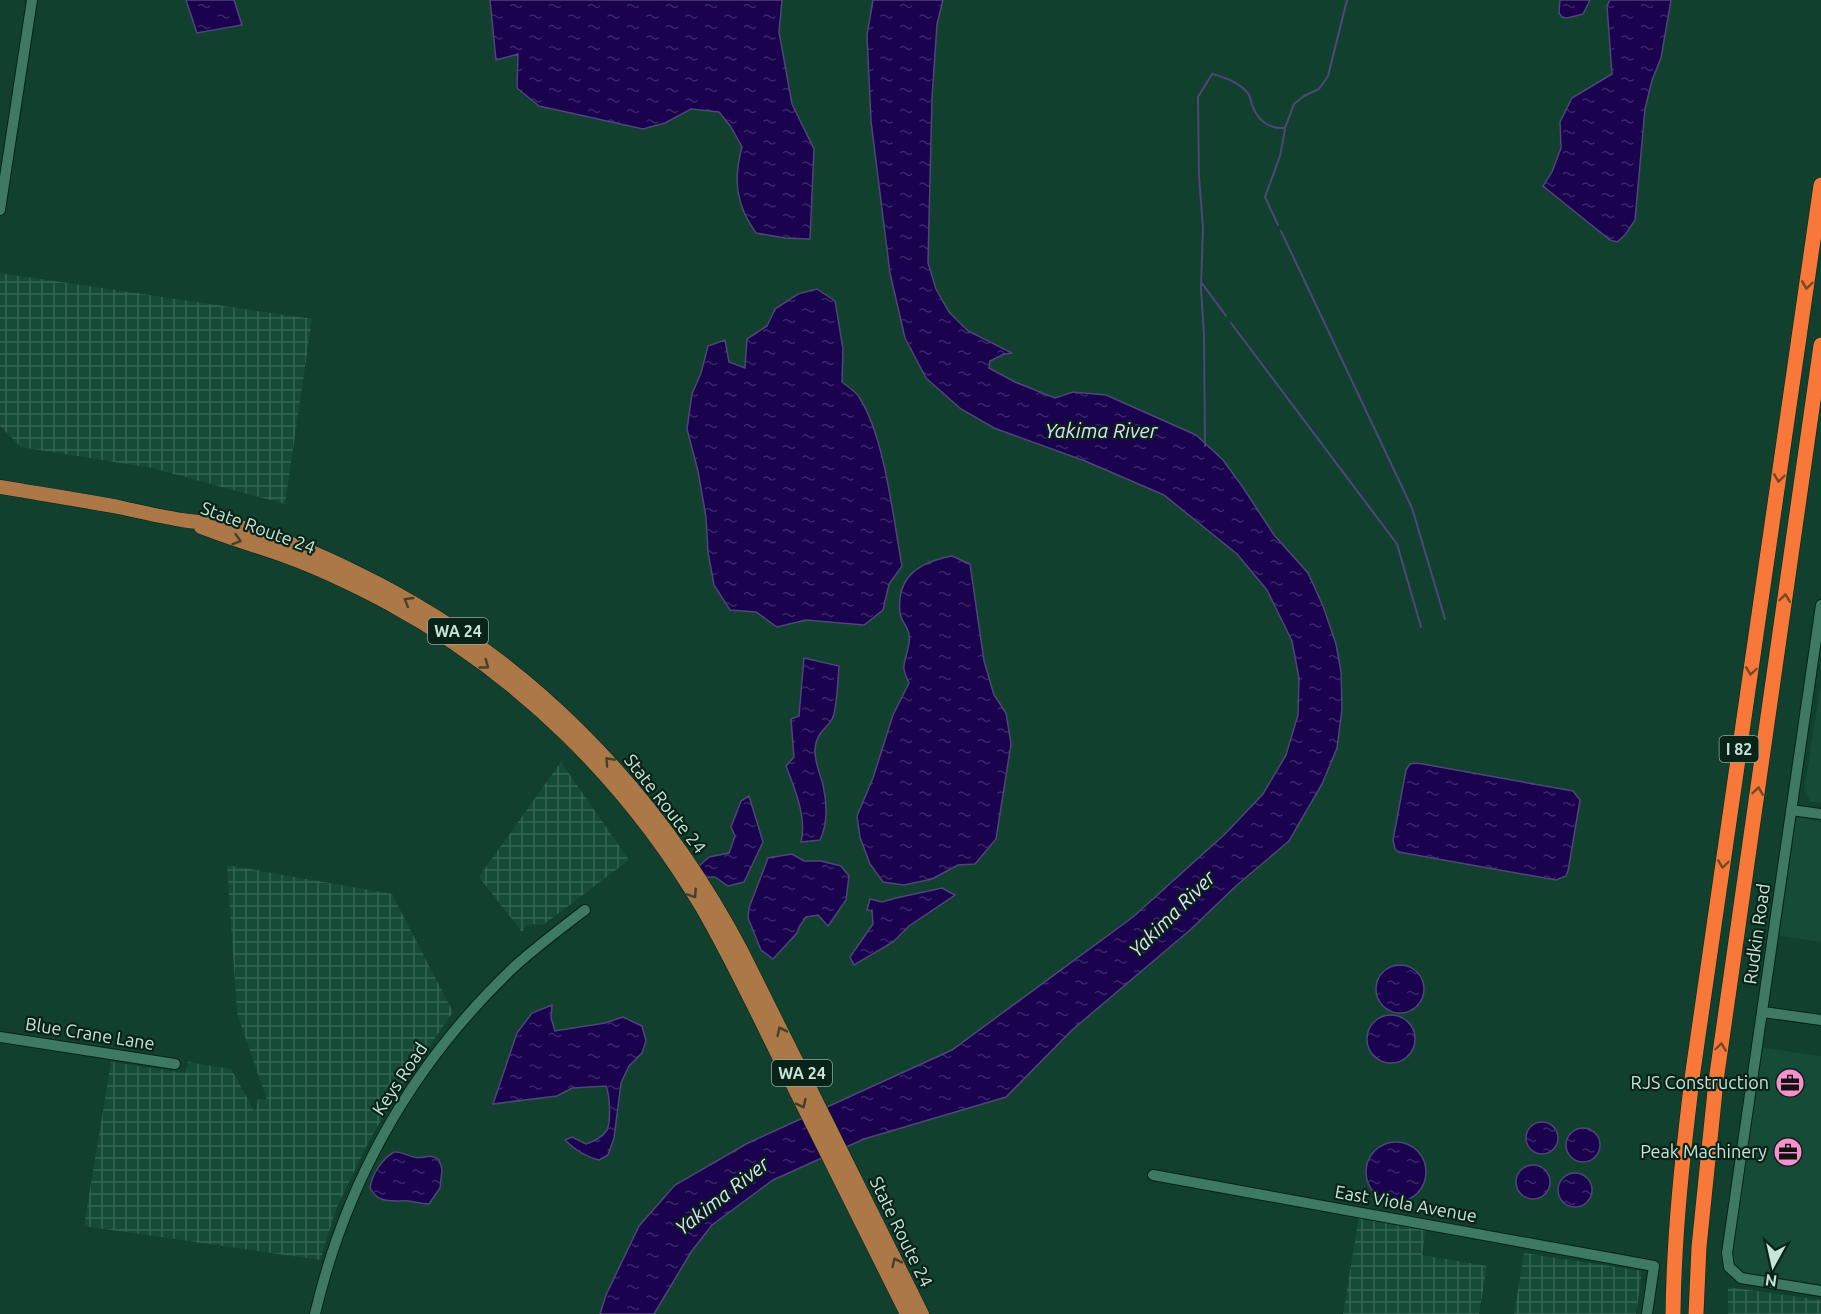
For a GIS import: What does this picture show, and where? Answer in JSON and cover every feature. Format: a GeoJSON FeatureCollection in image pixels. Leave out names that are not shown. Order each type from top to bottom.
{"type":"FeatureCollection","features":[{"type":"Feature","properties":{"kind":"highway","name":"I 82"},"geometry":{"type":"LineString","coordinates":[[1673,1314],[1681,1168],[1693,1071],[1821,185]]}},
{"type":"Feature","properties":{"kind":"highway","name":"I 82"},"geometry":{"type":"LineString","coordinates":[[1696,1314],[1699,1247],[1716,1081],[1821,345]]}},
{"type":"Feature","properties":{"kind":"highway"},"geometry":{"type":"LineString","coordinates":[[1706,1314],[1707,1242],[1716,1133],[1716,1081]]}},
{"type":"Feature","properties":{"kind":"highway"},"geometry":{"type":"LineString","coordinates":[[1668,1314],[1674,1267]]}},
{"type":"Feature","properties":{"kind":"main road","name":"State Route 24"},"geometry":{"type":"LineString","coordinates":[[0,487],[183,520],[232,525],[306,550],[376,582],[470,639],[526,681],[573,724],[626,780],[666,842],[728,925],[922,1314]]}},
{"type":"Feature","properties":{"kind":"main road"},"geometry":{"type":"LineString","coordinates":[[0,496],[20,490]]}},
{"type":"Feature","properties":{"kind":"main road","name":"State Route 24"},"geometry":{"type":"LineString","coordinates":[[666,842],[727,953],[907,1314]]}},
{"type":"Feature","properties":{"kind":"street"},"geometry":{"type":"LineString","coordinates":[[0,210],[32,0]]}},
{"type":"Feature","properties":{"kind":"street","name":"Rudkin Road"},"geometry":{"type":"LineString","coordinates":[[1821,606],[1727,1259],[1730,1267],[1741,1278],[1821,1291]]}},
{"type":"Feature","properties":{"kind":"street"},"geometry":{"type":"LineString","coordinates":[[1791,810],[1821,814]]}},
{"type":"Feature","properties":{"kind":"street","name":"Keys Road"},"geometry":{"type":"LineString","coordinates":[[315,1314],[335,1242],[351,1198],[372,1152],[418,1078],[467,1016],[514,968],[544,941],[585,910]]}},
{"type":"Feature","properties":{"kind":"street"},"geometry":{"type":"LineString","coordinates":[[1763,1012],[1821,1020]]}},
{"type":"Feature","properties":{"kind":"street","name":"Blue Crane Lane"},"geometry":{"type":"LineString","coordinates":[[0,1037],[175,1064]]}},
{"type":"Feature","properties":{"kind":"street","name":"East Viola Avenue"},"geometry":{"type":"LineString","coordinates":[[1153,1174],[1654,1266],[1647,1314]]}},
{"type":"Feature","properties":{"kind":"shaded area"},"geometry":{"type":"Polygon","coordinates":[[[0,273],[312,319],[285,504],[152,468],[21,447],[0,426],[0,273]]]}},
{"type":"Feature","properties":{"kind":"shaded area"},"geometry":{"type":"Polygon","coordinates":[[[1821,683],[1821,803],[1811,802],[1804,791],[1821,683]]]}},
{"type":"Feature","properties":{"kind":"shaded area"},"geometry":{"type":"Polygon","coordinates":[[[561,762],[629,860],[543,925],[531,924],[522,932],[479,877],[561,762]]]}},
{"type":"Feature","properties":{"kind":"shaded area"},"geometry":{"type":"Polygon","coordinates":[[[1796,817],[1821,821],[1821,942],[1779,936],[1796,817]]]}},
{"type":"Feature","properties":{"kind":"shaded area"},"geometry":{"type":"Polygon","coordinates":[[[227,865],[392,894],[453,1012],[398,1091],[369,1141],[337,1207],[320,1260],[84,1226],[111,1062],[186,1073],[188,1062],[231,1069],[255,1112],[258,1099],[267,1100],[237,1013],[227,865]]]}},
{"type":"Feature","properties":{"kind":"shaded area"},"geometry":{"type":"Polygon","coordinates":[[[1763,1048],[1821,1056],[1821,1284],[1741,1272],[1734,1266],[1732,1251],[1763,1048]]]}},
{"type":"Feature","properties":{"kind":"shaded area"},"geometry":{"type":"Polygon","coordinates":[[[1360,1210],[1427,1220],[1422,1255],[1487,1266],[1479,1314],[1343,1314],[1360,1210]]]}},
{"type":"Feature","properties":{"kind":"shaded area"},"geometry":{"type":"Polygon","coordinates":[[[1524,1253],[1642,1271],[1636,1314],[1514,1314],[1524,1253]]]}},
{"type":"Feature","properties":{"kind":"shaded area"},"geometry":{"type":"Polygon","coordinates":[[[1728,1287],[1821,1300],[1821,1314],[1728,1314],[1728,1287]]]}},
{"type":"Feature","properties":{"kind":"water"},"geometry":{"type":"Polygon","coordinates":[[[186,0],[234,0],[242,25],[197,33],[186,0]]]}},
{"type":"Feature","properties":{"kind":"water"},"geometry":{"type":"Polygon","coordinates":[[[490,0],[782,0],[779,32],[792,104],[814,149],[810,239],[756,233],[744,212],[738,192],[737,181],[742,147],[719,112],[691,109],[665,123],[643,129],[539,106],[517,88],[518,54],[496,60],[490,0]]]}},
{"type":"Feature","properties":{"kind":"water","name":"Yakima River"},"geometry":{"type":"Polygon","coordinates":[[[873,0],[943,0],[937,24],[932,98],[928,263],[936,289],[949,312],[968,331],[1012,353],[990,361],[989,368],[1015,382],[1055,398],[1073,392],[1106,395],[1196,435],[1223,460],[1274,535],[1308,573],[1323,606],[1336,644],[1341,672],[1342,709],[1337,748],[1322,784],[1289,841],[1237,885],[1190,930],[1072,1030],[1006,1097],[864,1139],[773,1180],[712,1225],[691,1252],[654,1314],[600,1314],[606,1295],[639,1226],[675,1185],[748,1143],[952,1050],[1133,917],[1225,834],[1263,794],[1286,755],[1298,715],[1299,678],[1292,641],[1267,590],[1237,554],[1164,495],[1085,461],[994,428],[961,409],[926,378],[905,338],[890,273],[871,121],[867,35],[873,0]]]}},
{"type":"Feature","properties":{"kind":"water"},"geometry":{"type":"Polygon","coordinates":[[[1560,0],[1590,0],[1583,14],[1567,18],[1562,17],[1559,13],[1560,0]]]}},
{"type":"Feature","properties":{"kind":"water"},"geometry":{"type":"Polygon","coordinates":[[[1610,0],[1671,0],[1661,58],[1652,80],[1645,109],[1635,220],[1617,242],[1610,240],[1543,186],[1552,172],[1561,148],[1560,122],[1572,98],[1612,74],[1607,6],[1610,0]]]}},
{"type":"Feature","properties":{"kind":"water"},"geometry":{"type":"Polygon","coordinates":[[[817,289],[835,301],[843,349],[842,382],[859,397],[868,414],[882,455],[902,566],[889,584],[883,610],[864,625],[806,620],[777,627],[756,612],[730,610],[714,585],[708,552],[706,517],[698,471],[687,429],[692,394],[701,373],[708,346],[725,340],[729,362],[745,368],[747,339],[767,326],[775,309],[798,294],[817,289]]]}},
{"type":"Feature","properties":{"kind":"water"},"geometry":{"type":"Polygon","coordinates":[[[952,556],[970,564],[984,661],[994,695],[1006,713],[1011,744],[996,839],[975,864],[958,865],[932,879],[904,885],[883,882],[870,864],[860,837],[857,816],[873,778],[893,715],[909,683],[904,668],[909,638],[900,613],[902,589],[906,580],[920,567],[952,556]]]}},
{"type":"Feature","properties":{"kind":"water"},"geometry":{"type":"Polygon","coordinates":[[[804,658],[839,666],[833,717],[820,733],[815,748],[816,763],[825,799],[824,827],[820,840],[801,842],[801,813],[786,766],[794,757],[791,719],[799,716],[804,658]]]}},
{"type":"Feature","properties":{"kind":"water"},"geometry":{"type":"Polygon","coordinates":[[[1417,763],[1573,791],[1580,800],[1566,876],[1556,880],[1399,852],[1395,849],[1393,840],[1406,770],[1410,764],[1417,763]]]}},
{"type":"Feature","properties":{"kind":"water"},"geometry":{"type":"Polygon","coordinates":[[[749,796],[763,842],[744,882],[728,886],[715,877],[707,877],[698,867],[709,857],[729,853],[735,836],[731,827],[741,801],[749,796]]]}},
{"type":"Feature","properties":{"kind":"water"},"geometry":{"type":"Polygon","coordinates":[[[792,854],[804,861],[821,861],[841,866],[849,876],[846,900],[828,926],[818,915],[806,917],[797,933],[773,959],[761,950],[748,918],[749,908],[768,858],[792,854]]]}},
{"type":"Feature","properties":{"kind":"water"},"geometry":{"type":"Polygon","coordinates":[[[942,888],[955,895],[909,926],[893,942],[854,965],[850,957],[873,924],[872,911],[867,910],[870,899],[882,902],[942,888]]]}},
{"type":"Feature","properties":{"kind":"water"},"geometry":{"type":"Polygon","coordinates":[[[1395,965],[1405,965],[1417,972],[1424,984],[1424,994],[1417,1006],[1405,1013],[1395,1013],[1380,1002],[1376,994],[1376,984],[1387,969],[1395,965]]]}},
{"type":"Feature","properties":{"kind":"water"},"geometry":{"type":"Polygon","coordinates":[[[552,1005],[551,1018],[555,1031],[605,1023],[623,1017],[642,1026],[646,1041],[642,1053],[629,1066],[621,1083],[614,1138],[608,1155],[599,1160],[581,1153],[565,1140],[572,1137],[586,1144],[605,1133],[609,1114],[606,1086],[572,1088],[557,1096],[493,1104],[517,1033],[532,1013],[552,1005]]]}},
{"type":"Feature","properties":{"kind":"water"},"geometry":{"type":"Polygon","coordinates":[[[1386,1015],[1396,1015],[1408,1022],[1415,1034],[1415,1044],[1408,1056],[1396,1063],[1386,1063],[1371,1052],[1367,1044],[1367,1034],[1378,1019],[1386,1015]]]}},
{"type":"Feature","properties":{"kind":"water"},"geometry":{"type":"Polygon","coordinates":[[[1542,1122],[1554,1126],[1558,1138],[1554,1150],[1542,1154],[1530,1150],[1526,1138],[1530,1126],[1542,1122]]]}},
{"type":"Feature","properties":{"kind":"water"},"geometry":{"type":"Polygon","coordinates":[[[1583,1128],[1595,1133],[1600,1145],[1595,1157],[1583,1162],[1571,1157],[1566,1145],[1571,1133],[1583,1128]]]}},
{"type":"Feature","properties":{"kind":"water"},"geometry":{"type":"Polygon","coordinates":[[[1390,1142],[1402,1142],[1418,1150],[1424,1160],[1426,1172],[1424,1184],[1418,1194],[1402,1202],[1390,1202],[1374,1194],[1366,1178],[1366,1166],[1374,1150],[1390,1142]]]}},
{"type":"Feature","properties":{"kind":"water"},"geometry":{"type":"Polygon","coordinates":[[[394,1152],[418,1158],[430,1156],[439,1160],[442,1169],[440,1188],[429,1204],[382,1199],[370,1188],[375,1172],[394,1152]]]}},
{"type":"Feature","properties":{"kind":"water"},"geometry":{"type":"Polygon","coordinates":[[[1533,1165],[1545,1170],[1550,1182],[1545,1194],[1533,1199],[1521,1194],[1516,1182],[1521,1170],[1533,1165]]]}},
{"type":"Feature","properties":{"kind":"water"},"geometry":{"type":"Polygon","coordinates":[[[1575,1173],[1587,1178],[1592,1190],[1587,1202],[1575,1207],[1563,1202],[1558,1190],[1563,1178],[1575,1173]]]}},
{"type":"Feature","properties":{"kind":"waterway"},"geometry":{"type":"LineString","coordinates":[[1205,446],[1201,288],[1203,227],[1199,177],[1198,97],[1212,74],[1221,77],[1247,92],[1254,111],[1264,123],[1285,128],[1294,104],[1319,89],[1328,76],[1347,0]]}},
{"type":"Feature","properties":{"kind":"waterway"},"geometry":{"type":"LineString","coordinates":[[1278,225],[1265,197],[1280,156],[1285,129]]}},
{"type":"Feature","properties":{"kind":"waterway"},"geometry":{"type":"LineString","coordinates":[[1281,231],[1412,508],[1445,619]]}},
{"type":"Feature","properties":{"kind":"waterway"},"geometry":{"type":"LineString","coordinates":[[1201,282],[1226,316]]}},
{"type":"Feature","properties":{"kind":"waterway"},"geometry":{"type":"LineString","coordinates":[[1231,323],[1397,544],[1421,627]]}},
{"type":"Feature","properties":{"kind":"place","name":"RJS Construction"},"geometry":{"type":"Point","coordinates":[1790,1083]}},
{"type":"Feature","properties":{"kind":"place","name":"Peak Machinery"},"geometry":{"type":"Point","coordinates":[1788,1152]}}]}
